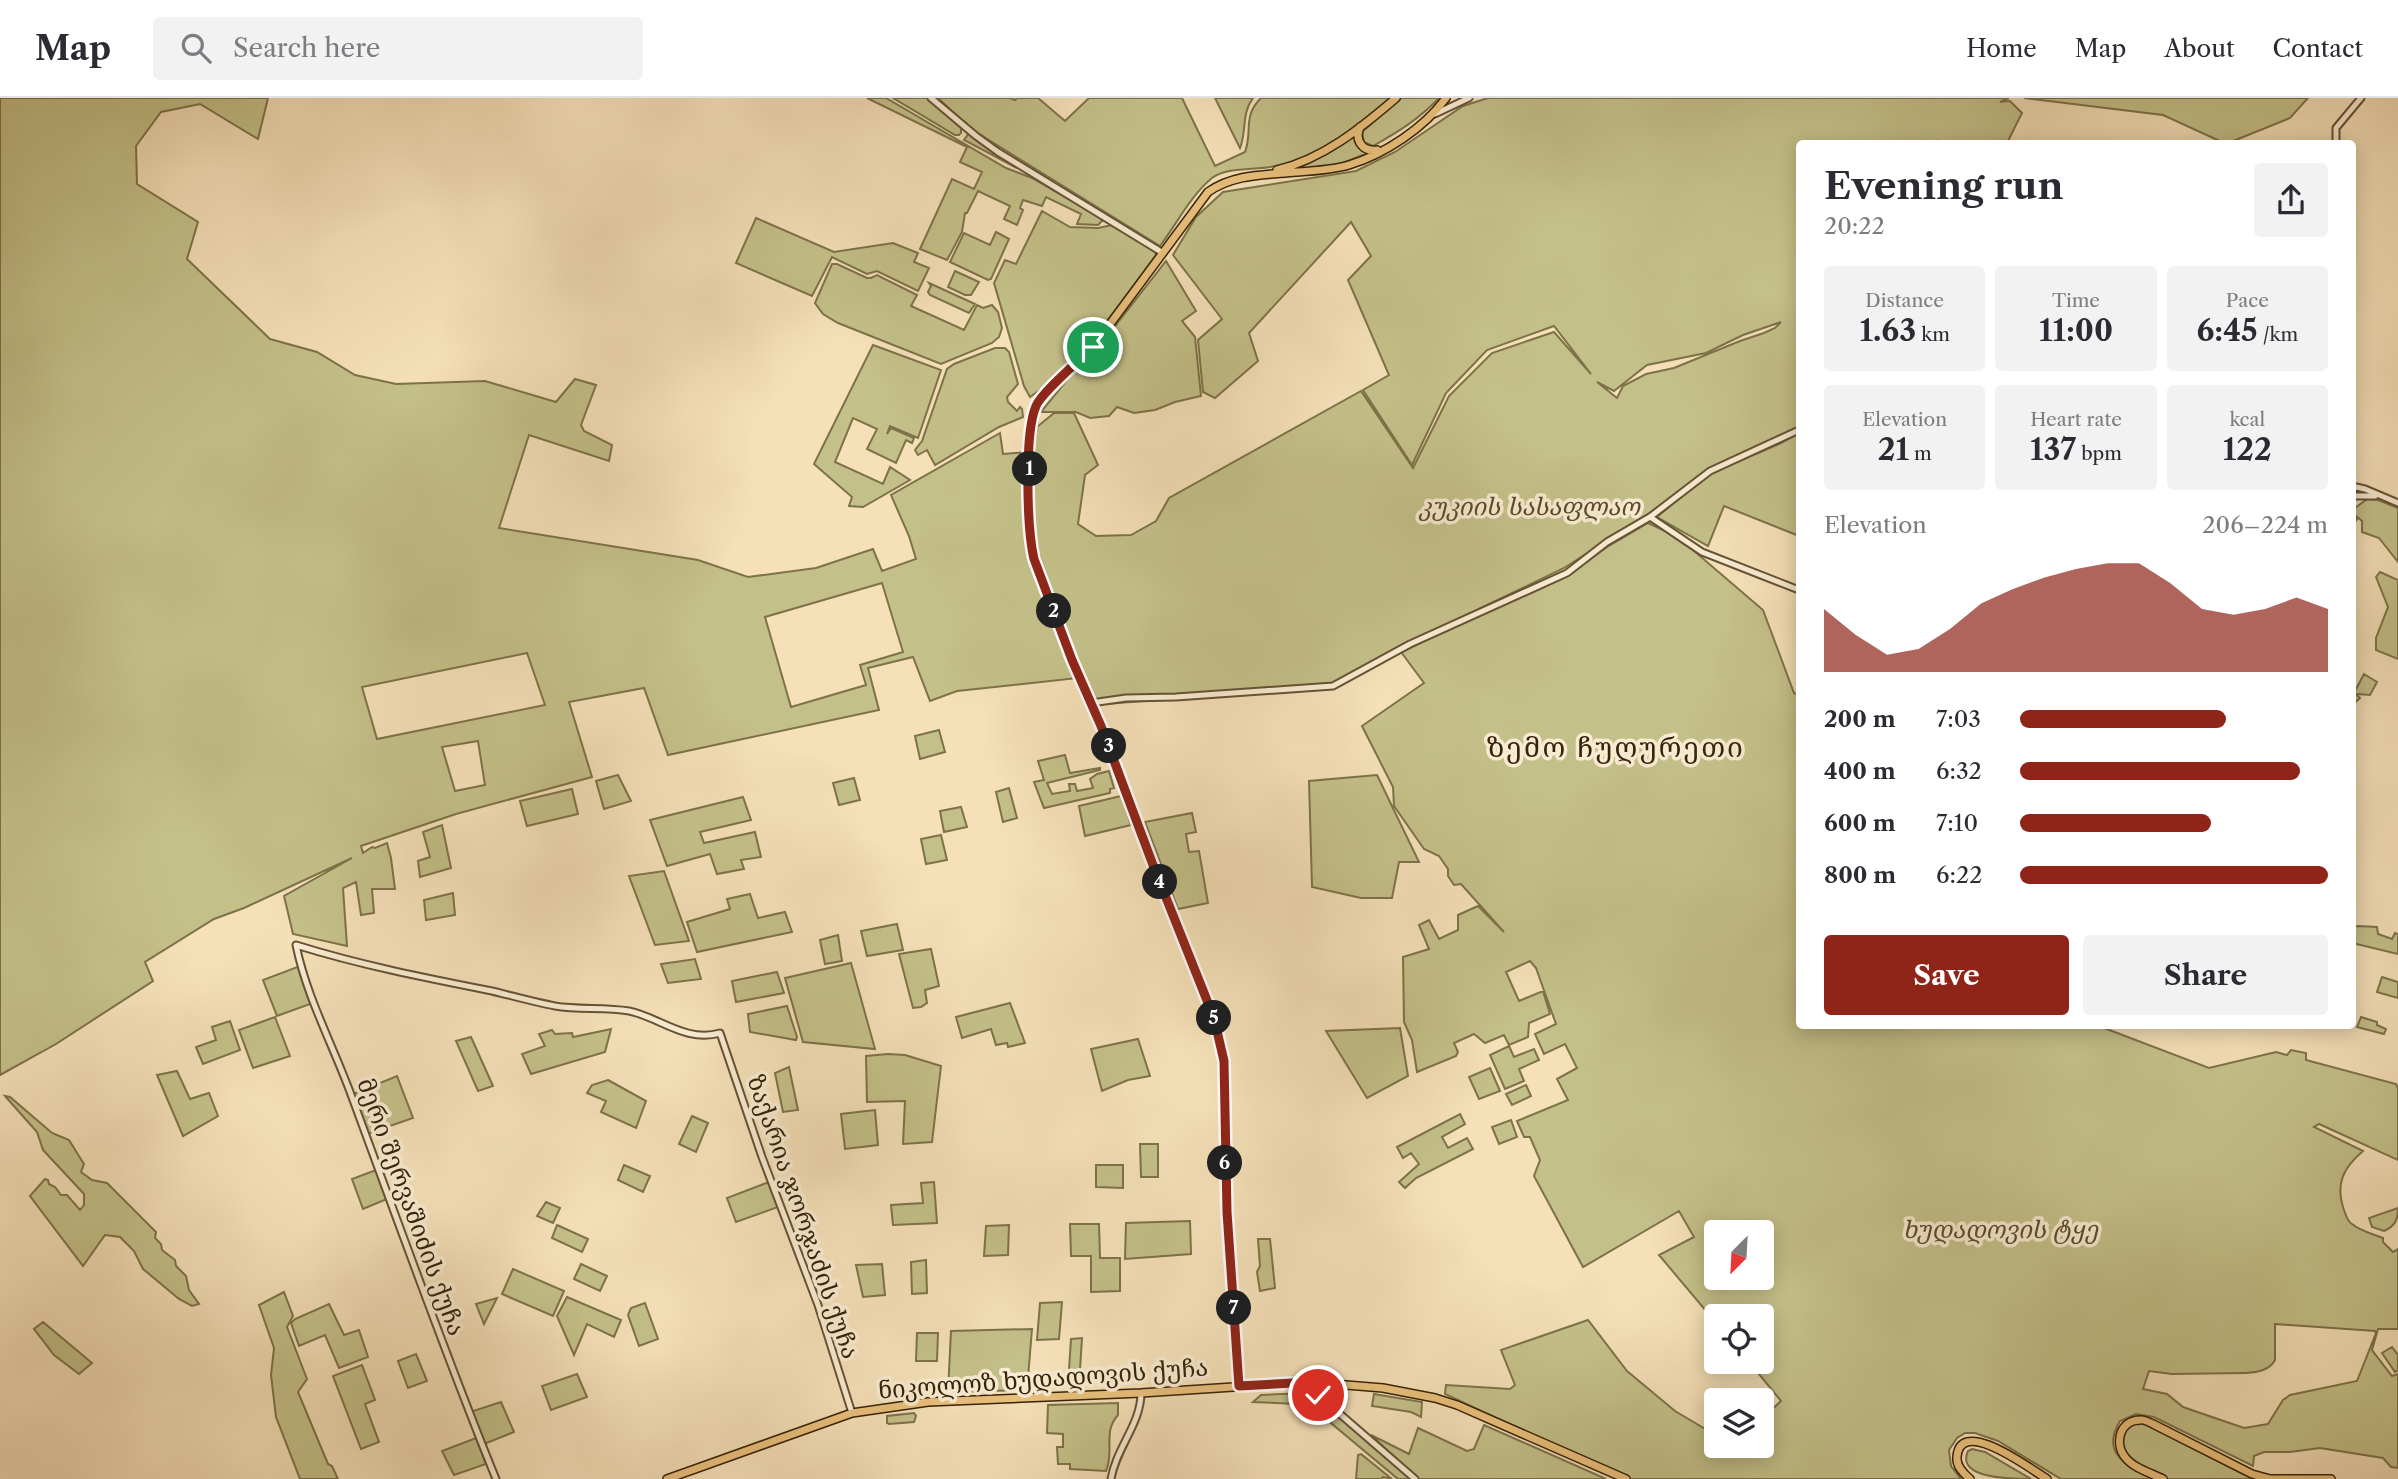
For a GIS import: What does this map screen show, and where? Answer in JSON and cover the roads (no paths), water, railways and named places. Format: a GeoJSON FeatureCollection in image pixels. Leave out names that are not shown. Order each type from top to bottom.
{"type":"FeatureCollection","features":[{"type":"Feature","properties":{"kind":"main road"},"geometry":{"type":"LineString","coordinates":[[1239,1386],[1227,1212],[1224,1061],[1210,1007],[1034,559],[1028,506],[1033,421],[1036,406],[1043,396],[1093,347],[1208,192],[1233,178],[1299,164],[1324,152],[1361,127],[1396,98]]}},
{"type":"Feature","properties":{"kind":"main road"},"geometry":{"type":"LineString","coordinates":[[1252,175],[1348,165],[1369,157],[1410,133],[1446,98]]}},
{"type":"Feature","properties":{"kind":"main road"},"geometry":{"type":"LineString","coordinates":[[1361,127],[1358,139],[1361,145],[1372,151],[1382,150]]}},
{"type":"Feature","properties":{"kind":"main road","name":"ნიკოლოზ ხუდადოვის ქუჩა"},"geometry":{"type":"LineString","coordinates":[[667,1479],[852,1413],[928,1402],[1141,1393],[1311,1382],[1383,1388],[1435,1398],[1626,1479]]}},
{"type":"Feature","properties":{"kind":"main road"},"geometry":{"type":"LineString","coordinates":[[2163,1479],[2131,1463],[2124,1456],[2119,1435],[2128,1424],[2141,1419],[2252,1475],[2270,1479],[2331,1479]]}},
{"type":"Feature","properties":{"kind":"main road"},"geometry":{"type":"LineString","coordinates":[[1970,1479],[1959,1467],[1957,1454],[1966,1442],[1975,1441],[1992,1446],[2047,1479]]}},
{"type":"Feature","properties":{"kind":"street"},"geometry":{"type":"LineString","coordinates":[[932,98],[999,152],[1163,253]]}},
{"type":"Feature","properties":{"kind":"street"},"geometry":{"type":"LineString","coordinates":[[1429,117],[1469,98]]}},
{"type":"Feature","properties":{"kind":"street"},"geometry":{"type":"LineString","coordinates":[[2336,140],[2336,128],[2361,98]]}},
{"type":"Feature","properties":{"kind":"street"},"geometry":{"type":"LineString","coordinates":[[1091,703],[1126,698],[1176,697],[1333,685],[1410,644],[1567,573],[1607,542],[1650,517],[1710,471],[1796,431]]}},
{"type":"Feature","properties":{"kind":"street"},"geometry":{"type":"LineString","coordinates":[[2356,487],[2398,503]]}},
{"type":"Feature","properties":{"kind":"street"},"geometry":{"type":"LineString","coordinates":[[2356,496],[2385,498]]}},
{"type":"Feature","properties":{"kind":"street"},"geometry":{"type":"LineString","coordinates":[[1650,517],[1702,552],[1796,589]]}},
{"type":"Feature","properties":{"kind":"street","name":"მერი შერვაშიძის ქუჩა"},"geometry":{"type":"LineString","coordinates":[[496,1479],[438,1332],[312,995],[296,945],[354,962],[555,1006],[603,1007],[646,1016],[678,1031],[704,1035],[720,1033]]}},
{"type":"Feature","properties":{"kind":"street","name":"ზაქარია ჯორჯაძის ქუჩა"},"geometry":{"type":"LineString","coordinates":[[720,1033],[762,1157],[818,1305],[852,1413]]}},
{"type":"Feature","properties":{"kind":"street"},"geometry":{"type":"LineString","coordinates":[[1311,1382],[1318,1395],[1415,1479]]}},
{"type":"Feature","properties":{"kind":"street"},"geometry":{"type":"LineString","coordinates":[[1111,1479],[1114,1465],[1139,1414],[1141,1393]]}},
{"type":"Feature","properties":{"kind":"district","name":"ზემო ჩუღურეთი"},"geometry":{"type":"Point","coordinates":[1616,747]}},
{"type":"Feature","properties":{"kind":"park label","name":"კუკიის სასაფლაო"},"geometry":{"type":"Point","coordinates":[1529,507]}},
{"type":"Feature","properties":{"kind":"park label","name":"ხუდადოვის ტყე"},"geometry":{"type":"Point","coordinates":[2000,1230]}}]}
